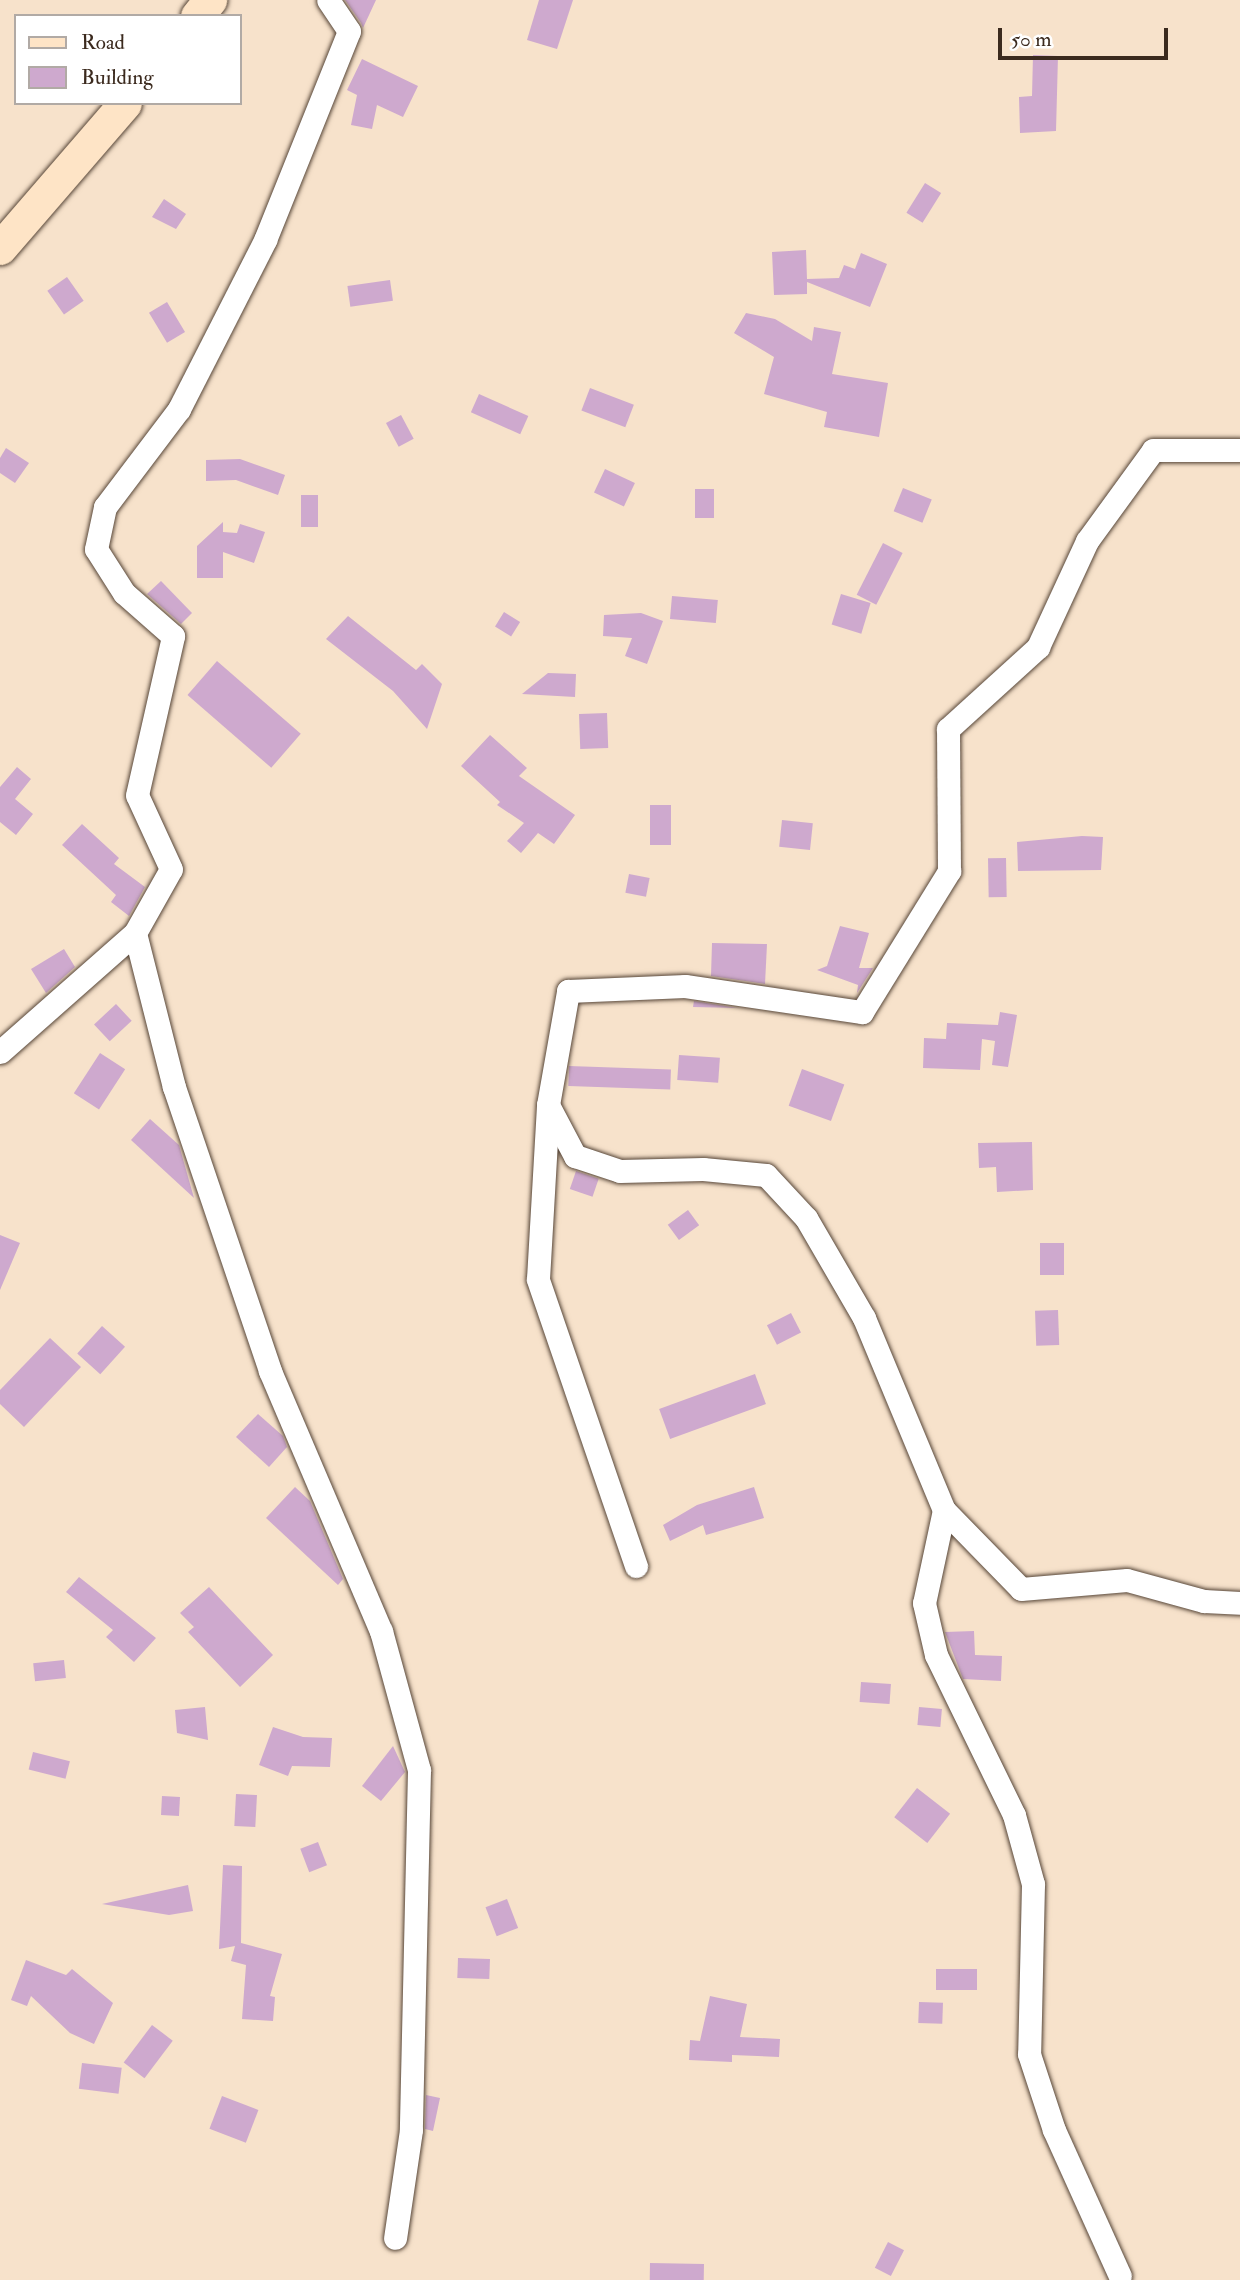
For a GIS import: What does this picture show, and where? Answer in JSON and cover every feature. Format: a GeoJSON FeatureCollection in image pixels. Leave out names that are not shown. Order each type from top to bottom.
{"type":"FeatureCollection","features":[{"type":"Feature","properties":{"kind":"main road"},"geometry":{"type":"LineString","coordinates":[[199,14],[210,0]]}},
{"type":"Feature","properties":{"kind":"main road"},"geometry":{"type":"LineString","coordinates":[[0,248],[123,105]]}},
{"type":"Feature","properties":{"kind":"street"},"geometry":{"type":"LineString","coordinates":[[0,1052],[135,933],[171,869],[137,795],[173,636],[124,593],[96,550],[105,508],[178,409],[265,240],[349,31],[328,0]]}},
{"type":"Feature","properties":{"kind":"street"},"geometry":{"type":"LineString","coordinates":[[636,1566],[538,1279],[548,1105],[568,991],[685,986],[862,1012],[949,871],[948,729],[1038,647],[1087,541],[1153,450],[1240,450]]}},
{"type":"Feature","properties":{"kind":"street"},"geometry":{"type":"LineString","coordinates":[[135,933],[174,1087],[235,1268],[270,1371],[381,1631],[419,1770],[411,2130],[395,2238]]}},
{"type":"Feature","properties":{"kind":"street"},"geometry":{"type":"LineString","coordinates":[[548,1105],[575,1156],[620,1171],[703,1169],[766,1175],[806,1218],[864,1318],[944,1510],[1021,1590],[1127,1580],[1204,1601],[1240,1602]]}},
{"type":"Feature","properties":{"kind":"street"},"geometry":{"type":"LineString","coordinates":[[944,1510],[924,1603],[936,1656],[1014,1815],[1034,1884],[1029,2054],[1055,2130],[1120,2276]]}},
{"type":"Feature","properties":{"kind":"building"},"geometry":{"type":"Polygon","coordinates":[[[345,0],[376,0],[363,28],[361,23],[345,0]]]}},
{"type":"Feature","properties":{"kind":"building"},"geometry":{"type":"Polygon","coordinates":[[[539,0],[573,0],[557,49],[527,40],[539,0]]]}},
{"type":"Feature","properties":{"kind":"building"},"geometry":{"type":"Polygon","coordinates":[[[1033,55],[1058,56],[1056,131],[1020,133],[1019,97],[1032,96],[1033,55]]]}},
{"type":"Feature","properties":{"kind":"building"},"geometry":{"type":"Polygon","coordinates":[[[362,59],[418,86],[403,117],[377,105],[372,129],[351,125],[357,95],[347,90],[362,59]]]}},
{"type":"Feature","properties":{"kind":"building"},"geometry":{"type":"Polygon","coordinates":[[[925,183],[941,193],[923,223],[906,213],[925,183]]]}},
{"type":"Feature","properties":{"kind":"building"},"geometry":{"type":"Polygon","coordinates":[[[164,199],[186,214],[176,229],[152,217],[164,199]]]}},
{"type":"Feature","properties":{"kind":"building"},"geometry":{"type":"Polygon","coordinates":[[[806,250],[807,279],[839,278],[844,265],[855,269],[861,253],[887,264],[870,307],[807,282],[807,294],[774,295],[772,252],[806,250]]]}},
{"type":"Feature","properties":{"kind":"building"},"geometry":{"type":"Polygon","coordinates":[[[67,277],[84,301],[64,315],[47,291],[67,277]]]}},
{"type":"Feature","properties":{"kind":"building"},"geometry":{"type":"Polygon","coordinates":[[[390,280],[393,301],[350,307],[347,286],[390,280]]]}},
{"type":"Feature","properties":{"kind":"building"},"geometry":{"type":"Polygon","coordinates":[[[167,302],[185,332],[167,343],[149,313],[167,302]]]}},
{"type":"Feature","properties":{"kind":"building"},"geometry":{"type":"Polygon","coordinates":[[[746,313],[775,319],[812,341],[814,327],[841,332],[832,374],[888,383],[879,437],[824,427],[827,412],[764,394],[774,357],[734,333],[746,313]]]}},
{"type":"Feature","properties":{"kind":"building"},"geometry":{"type":"Polygon","coordinates":[[[590,388],[634,405],[625,427],[581,410],[590,388]]]}},
{"type":"Feature","properties":{"kind":"building"},"geometry":{"type":"Polygon","coordinates":[[[479,394],[528,416],[520,434],[471,412],[479,394]]]}},
{"type":"Feature","properties":{"kind":"building"},"geometry":{"type":"Polygon","coordinates":[[[401,415],[414,439],[399,447],[386,423],[401,415]]]}},
{"type":"Feature","properties":{"kind":"building"},"geometry":{"type":"Polygon","coordinates":[[[6,448],[29,463],[15,483],[0,473],[0,458],[6,448]]]}},
{"type":"Feature","properties":{"kind":"building"},"geometry":{"type":"Polygon","coordinates":[[[240,459],[285,475],[278,495],[236,480],[206,481],[206,460],[240,459]]]}},
{"type":"Feature","properties":{"kind":"building"},"geometry":{"type":"Polygon","coordinates":[[[605,469],[635,483],[624,507],[594,493],[605,469]]]}},
{"type":"Feature","properties":{"kind":"building"},"geometry":{"type":"Polygon","coordinates":[[[903,488],[932,500],[922,523],[894,511],[903,488]]]}},
{"type":"Feature","properties":{"kind":"building"},"geometry":{"type":"Polygon","coordinates":[[[695,489],[714,489],[714,518],[695,518],[695,489]]]}},
{"type":"Feature","properties":{"kind":"building"},"geometry":{"type":"Polygon","coordinates":[[[301,495],[318,495],[318,527],[301,527],[301,495]]]}},
{"type":"Feature","properties":{"kind":"building"},"geometry":{"type":"Polygon","coordinates":[[[223,522],[223,532],[237,533],[240,524],[265,532],[254,563],[223,552],[223,578],[197,578],[197,546],[223,522]]]}},
{"type":"Feature","properties":{"kind":"building"},"geometry":{"type":"Polygon","coordinates":[[[883,543],[903,553],[876,605],[857,595],[883,543]]]}},
{"type":"Feature","properties":{"kind":"building"},"geometry":{"type":"Polygon","coordinates":[[[161,581],[192,613],[181,624],[147,594],[161,581]]]}},
{"type":"Feature","properties":{"kind":"building"},"geometry":{"type":"Polygon","coordinates":[[[841,594],[871,603],[861,634],[832,625],[841,594]]]}},
{"type":"Feature","properties":{"kind":"building"},"geometry":{"type":"Polygon","coordinates":[[[672,596],[718,600],[716,623],[670,619],[672,596]]]}},
{"type":"Feature","properties":{"kind":"building"},"geometry":{"type":"Polygon","coordinates":[[[504,612],[520,622],[511,636],[495,626],[504,612]]]}},
{"type":"Feature","properties":{"kind":"building"},"geometry":{"type":"Polygon","coordinates":[[[641,613],[663,621],[647,664],[625,656],[632,638],[603,636],[604,615],[641,613]]]}},
{"type":"Feature","properties":{"kind":"building"},"geometry":{"type":"Polygon","coordinates":[[[348,616],[416,670],[422,664],[442,684],[427,729],[393,691],[326,639],[348,616]]]}},
{"type":"Feature","properties":{"kind":"building"},"geometry":{"type":"Polygon","coordinates":[[[217,661],[301,734],[271,768],[187,695],[217,661]]]}},
{"type":"Feature","properties":{"kind":"building"},"geometry":{"type":"Polygon","coordinates":[[[548,673],[576,674],[575,697],[522,694],[548,673]]]}},
{"type":"Feature","properties":{"kind":"building"},"geometry":{"type":"Polygon","coordinates":[[[607,713],[608,748],[580,749],[579,714],[607,713]]]}},
{"type":"Feature","properties":{"kind":"building"},"geometry":{"type":"Polygon","coordinates":[[[490,735],[527,768],[519,776],[575,815],[554,844],[538,833],[521,853],[507,841],[524,823],[497,805],[500,802],[461,766],[490,735]]]}},
{"type":"Feature","properties":{"kind":"building"},"geometry":{"type":"Polygon","coordinates":[[[17,767],[31,779],[15,799],[33,814],[16,835],[0,822],[0,787],[17,767]]]}},
{"type":"Feature","properties":{"kind":"building"},"geometry":{"type":"Polygon","coordinates":[[[650,805],[671,805],[671,845],[650,845],[650,805]]]}},
{"type":"Feature","properties":{"kind":"building"},"geometry":{"type":"Polygon","coordinates":[[[782,820],[813,823],[810,850],[779,847],[782,820]]]}},
{"type":"Feature","properties":{"kind":"building"},"geometry":{"type":"Polygon","coordinates":[[[82,824],[119,858],[114,864],[145,887],[129,916],[111,902],[116,895],[62,845],[82,824]]]}},
{"type":"Feature","properties":{"kind":"building"},"geometry":{"type":"Polygon","coordinates":[[[1082,836],[1103,837],[1101,870],[1018,871],[1017,842],[1082,836]]]}},
{"type":"Feature","properties":{"kind":"building"},"geometry":{"type":"Polygon","coordinates":[[[988,858],[1006,858],[1007,897],[989,897],[988,858]]]}},
{"type":"Feature","properties":{"kind":"building"},"geometry":{"type":"Polygon","coordinates":[[[629,874],[650,878],[646,897],[625,893],[629,874]]]}},
{"type":"Feature","properties":{"kind":"building"},"geometry":{"type":"Polygon","coordinates":[[[840,926],[869,933],[859,968],[873,968],[857,993],[858,985],[817,970],[827,966],[840,926]]]}},
{"type":"Feature","properties":{"kind":"building"},"geometry":{"type":"Polygon","coordinates":[[[712,943],[767,944],[765,984],[711,976],[712,943]]]}},
{"type":"Feature","properties":{"kind":"building"},"geometry":{"type":"Polygon","coordinates":[[[64,949],[75,967],[46,993],[31,969],[64,949]]]}},
{"type":"Feature","properties":{"kind":"building"},"geometry":{"type":"Polygon","coordinates":[[[694,1001],[738,1008],[693,1007],[694,1001]]]}},
{"type":"Feature","properties":{"kind":"building"},"geometry":{"type":"Polygon","coordinates":[[[116,1004],[132,1021],[110,1041],[94,1024],[116,1004]]]}},
{"type":"Feature","properties":{"kind":"building"},"geometry":{"type":"Polygon","coordinates":[[[1000,1012],[1017,1015],[1008,1067],[992,1065],[995,1041],[982,1039],[980,1070],[923,1068],[924,1038],[946,1039],[947,1023],[998,1025],[1000,1012]]]}},
{"type":"Feature","properties":{"kind":"building"},"geometry":{"type":"Polygon","coordinates":[[[100,1053],[125,1069],[99,1110],[74,1093],[100,1053]]]}},
{"type":"Feature","properties":{"kind":"building"},"geometry":{"type":"Polygon","coordinates":[[[679,1055],[720,1058],[718,1083],[677,1080],[679,1055]]]}},
{"type":"Feature","properties":{"kind":"building"},"geometry":{"type":"Polygon","coordinates":[[[569,1066],[671,1070],[670,1090],[568,1086],[569,1066]]]}},
{"type":"Feature","properties":{"kind":"building"},"geometry":{"type":"Polygon","coordinates":[[[802,1069],[844,1084],[831,1121],[789,1106],[802,1069]]]}},
{"type":"Feature","properties":{"kind":"building"},"geometry":{"type":"Polygon","coordinates":[[[150,1119],[179,1145],[194,1198],[131,1140],[150,1119]]]}},
{"type":"Feature","properties":{"kind":"building"},"geometry":{"type":"Polygon","coordinates":[[[1032,1142],[1033,1190],[997,1192],[996,1167],[979,1168],[978,1143],[1032,1142]]]}},
{"type":"Feature","properties":{"kind":"building"},"geometry":{"type":"Polygon","coordinates":[[[576,1171],[599,1179],[593,1197],[570,1189],[576,1171]]]}},
{"type":"Feature","properties":{"kind":"building"},"geometry":{"type":"Polygon","coordinates":[[[688,1210],[699,1225],[679,1240],[668,1225],[688,1210]]]}},
{"type":"Feature","properties":{"kind":"building"},"geometry":{"type":"Polygon","coordinates":[[[0,1235],[20,1243],[0,1290],[0,1235]]]}},
{"type":"Feature","properties":{"kind":"building"},"geometry":{"type":"Polygon","coordinates":[[[1040,1243],[1064,1243],[1064,1275],[1040,1275],[1040,1243]]]}},
{"type":"Feature","properties":{"kind":"building"},"geometry":{"type":"Polygon","coordinates":[[[1058,1310],[1059,1345],[1036,1346],[1035,1311],[1058,1310]]]}},
{"type":"Feature","properties":{"kind":"building"},"geometry":{"type":"Polygon","coordinates":[[[791,1313],[801,1333],[777,1345],[767,1325],[791,1313]]]}},
{"type":"Feature","properties":{"kind":"building"},"geometry":{"type":"Polygon","coordinates":[[[102,1326],[125,1347],[100,1374],[77,1353],[102,1326]]]}},
{"type":"Feature","properties":{"kind":"building"},"geometry":{"type":"Polygon","coordinates":[[[50,1338],[81,1367],[24,1427],[0,1404],[0,1390],[50,1338]]]}},
{"type":"Feature","properties":{"kind":"building"},"geometry":{"type":"Polygon","coordinates":[[[755,1374],[766,1404],[670,1439],[659,1409],[755,1374]]]}},
{"type":"Feature","properties":{"kind":"building"},"geometry":{"type":"Polygon","coordinates":[[[258,1414],[283,1436],[287,1447],[269,1467],[236,1437],[258,1414]]]}},
{"type":"Feature","properties":{"kind":"building"},"geometry":{"type":"Polygon","coordinates":[[[295,1487],[310,1501],[343,1579],[338,1585],[266,1518],[295,1487]]]}},
{"type":"Feature","properties":{"kind":"building"},"geometry":{"type":"Polygon","coordinates":[[[754,1487],[764,1518],[706,1535],[703,1525],[670,1541],[663,1525],[697,1505],[754,1487]]]}},
{"type":"Feature","properties":{"kind":"building"},"geometry":{"type":"Polygon","coordinates":[[[79,1577],[156,1638],[134,1662],[106,1637],[113,1630],[66,1592],[79,1577]]]}},
{"type":"Feature","properties":{"kind":"building"},"geometry":{"type":"Polygon","coordinates":[[[209,1587],[273,1655],[240,1687],[188,1632],[194,1627],[180,1613],[209,1587]]]}},
{"type":"Feature","properties":{"kind":"building"},"geometry":{"type":"Polygon","coordinates":[[[974,1631],[975,1655],[1002,1656],[1001,1681],[963,1679],[945,1632],[974,1631]]]}},
{"type":"Feature","properties":{"kind":"building"},"geometry":{"type":"Polygon","coordinates":[[[64,1660],[66,1678],[35,1681],[33,1663],[64,1660]]]}},
{"type":"Feature","properties":{"kind":"building"},"geometry":{"type":"Polygon","coordinates":[[[861,1682],[891,1684],[890,1704],[860,1702],[861,1682]]]}},
{"type":"Feature","properties":{"kind":"building"},"geometry":{"type":"Polygon","coordinates":[[[205,1707],[208,1740],[177,1733],[175,1710],[205,1707]]]}},
{"type":"Feature","properties":{"kind":"building"},"geometry":{"type":"Polygon","coordinates":[[[919,1707],[942,1709],[940,1727],[917,1725],[919,1707]]]}},
{"type":"Feature","properties":{"kind":"building"},"geometry":{"type":"Polygon","coordinates":[[[273,1727],[303,1737],[332,1738],[330,1767],[292,1766],[288,1776],[259,1765],[273,1727]]]}},
{"type":"Feature","properties":{"kind":"building"},"geometry":{"type":"Polygon","coordinates":[[[393,1746],[405,1772],[381,1801],[362,1786],[393,1746]]]}},
{"type":"Feature","properties":{"kind":"building"},"geometry":{"type":"Polygon","coordinates":[[[33,1752],[70,1761],[66,1779],[29,1769],[33,1752]]]}},
{"type":"Feature","properties":{"kind":"building"},"geometry":{"type":"Polygon","coordinates":[[[917,1788],[950,1814],[927,1843],[894,1817],[917,1788]]]}},
{"type":"Feature","properties":{"kind":"building"},"geometry":{"type":"Polygon","coordinates":[[[236,1794],[257,1795],[255,1827],[234,1826],[236,1794]]]}},
{"type":"Feature","properties":{"kind":"building"},"geometry":{"type":"Polygon","coordinates":[[[162,1796],[180,1797],[179,1816],[161,1815],[162,1796]]]}},
{"type":"Feature","properties":{"kind":"building"},"geometry":{"type":"Polygon","coordinates":[[[318,1842],[327,1865],[309,1872],[300,1849],[318,1842]]]}},
{"type":"Feature","properties":{"kind":"building"},"geometry":{"type":"Polygon","coordinates":[[[223,1865],[242,1866],[241,1943],[282,1954],[270,1996],[275,1997],[273,2021],[242,2019],[246,1965],[231,1961],[235,1946],[219,1949],[223,1865]]]}},
{"type":"Feature","properties":{"kind":"building"},"geometry":{"type":"Polygon","coordinates":[[[188,1885],[193,1911],[169,1915],[102,1904],[188,1885]]]}},
{"type":"Feature","properties":{"kind":"building"},"geometry":{"type":"Polygon","coordinates":[[[507,1899],[518,1928],[497,1936],[486,1907],[507,1899]]]}},
{"type":"Feature","properties":{"kind":"building"},"geometry":{"type":"Polygon","coordinates":[[[458,1958],[490,1959],[489,1979],[457,1978],[458,1958]]]}},
{"type":"Feature","properties":{"kind":"building"},"geometry":{"type":"Polygon","coordinates":[[[26,1960],[66,1975],[72,1969],[113,2003],[94,2044],[70,2033],[31,1996],[27,2006],[11,2000],[26,1960]]]}},
{"type":"Feature","properties":{"kind":"building"},"geometry":{"type":"Polygon","coordinates":[[[936,1969],[977,1969],[977,1990],[936,1990],[936,1969]]]}},
{"type":"Feature","properties":{"kind":"building"},"geometry":{"type":"Polygon","coordinates":[[[710,1996],[747,2004],[740,2037],[780,2039],[779,2057],[732,2055],[732,2062],[689,2060],[690,2040],[700,2041],[710,1996]]]}},
{"type":"Feature","properties":{"kind":"building"},"geometry":{"type":"Polygon","coordinates":[[[919,2002],[943,2003],[942,2024],[918,2023],[919,2002]]]}},
{"type":"Feature","properties":{"kind":"building"},"geometry":{"type":"Polygon","coordinates":[[[152,2025],[173,2041],[144,2078],[124,2063],[152,2025]]]}},
{"type":"Feature","properties":{"kind":"building"},"geometry":{"type":"Polygon","coordinates":[[[82,2063],[122,2068],[119,2094],[79,2089],[82,2063]]]}},
{"type":"Feature","properties":{"kind":"building"},"geometry":{"type":"Polygon","coordinates":[[[426,2095],[440,2098],[433,2131],[425,2129],[426,2095]]]}},
{"type":"Feature","properties":{"kind":"building"},"geometry":{"type":"Polygon","coordinates":[[[222,2096],[258,2110],[246,2143],[209,2129],[222,2096]]]}},
{"type":"Feature","properties":{"kind":"building"},"geometry":{"type":"Polygon","coordinates":[[[888,2242],[904,2250],[891,2276],[875,2268],[888,2242]]]}},
{"type":"Feature","properties":{"kind":"building"},"geometry":{"type":"Polygon","coordinates":[[[650,2263],[704,2264],[704,2280],[650,2280],[650,2263]]]}}]}
